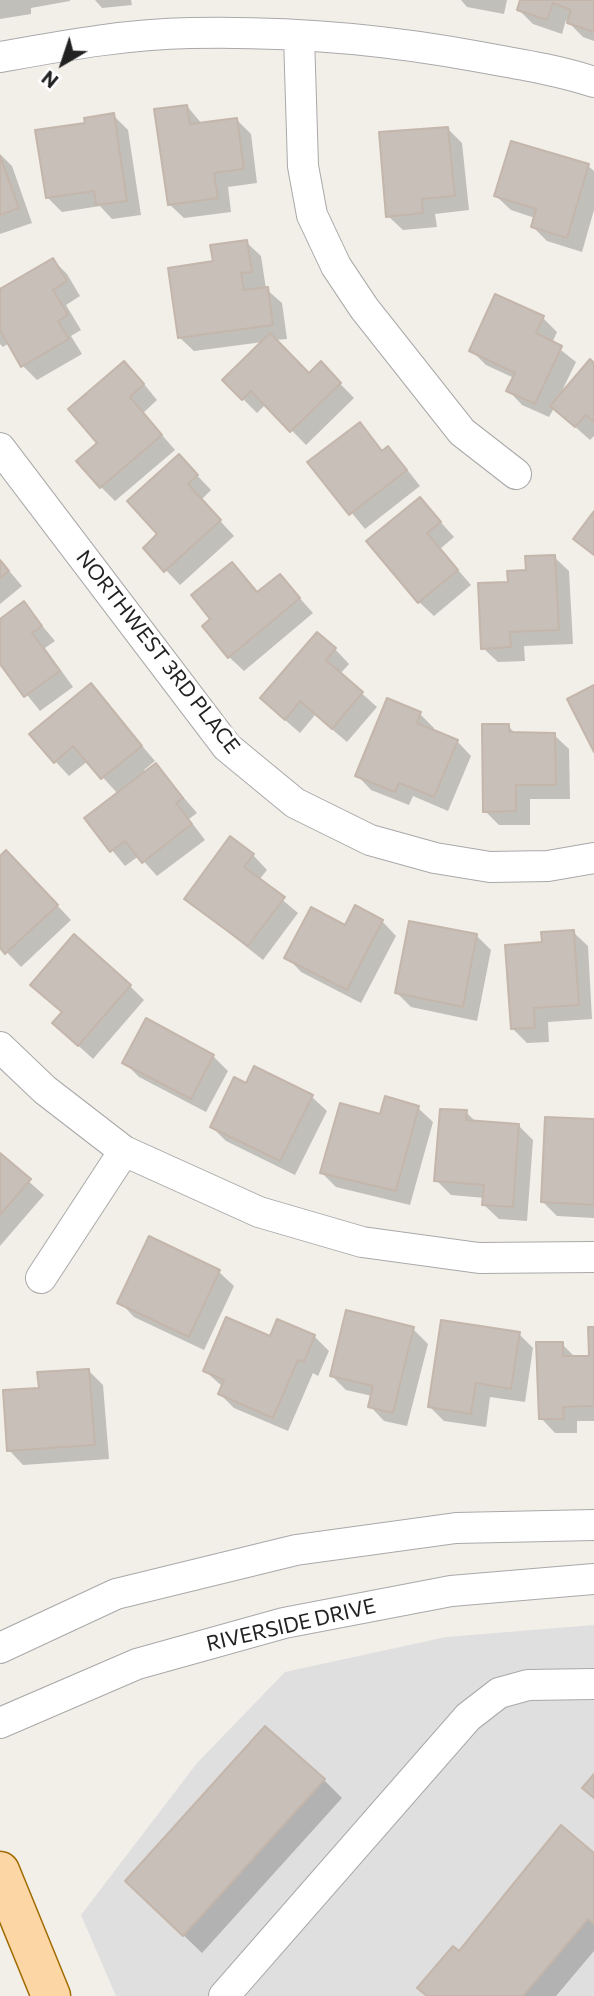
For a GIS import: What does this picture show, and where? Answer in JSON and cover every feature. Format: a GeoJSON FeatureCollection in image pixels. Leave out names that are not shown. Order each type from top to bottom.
{"type":"FeatureCollection","features":[{"type":"Feature","properties":{"kind":"main road"},"geometry":{"type":"LineString","coordinates":[[0,1871],[51,1996]]}},
{"type":"Feature","properties":{"kind":"street"},"geometry":{"type":"LineString","coordinates":[[0,57],[70,45],[188,33],[299,36],[401,42],[563,72],[594,82]]}},
{"type":"Feature","properties":{"kind":"street"},"geometry":{"type":"LineString","coordinates":[[299,36],[303,166],[312,215],[336,266],[364,308],[462,432],[516,474]]}},
{"type":"Feature","properties":{"kind":"street","name":"NORTHWEST 3RD PLACE"},"geometry":{"type":"LineString","coordinates":[[0,448],[227,747],[295,803],[370,840],[435,858],[490,867],[548,866],[594,859]]}},
{"type":"Feature","properties":{"kind":"street"},"geometry":{"type":"LineString","coordinates":[[0,1047],[45,1090],[124,1151],[258,1212],[362,1242],[479,1258],[594,1257]]}},
{"type":"Feature","properties":{"kind":"street"},"geometry":{"type":"LineString","coordinates":[[41,1278],[124,1151]]}},
{"type":"Feature","properties":{"kind":"street"},"geometry":{"type":"LineString","coordinates":[[0,1648],[116,1594],[296,1550],[456,1528],[594,1525]]}},
{"type":"Feature","properties":{"kind":"street","name":"RIVERSIDE DRIVE"},"geometry":{"type":"LineString","coordinates":[[0,1723],[137,1664],[284,1623],[451,1591],[594,1579]]}},
{"type":"Feature","properties":{"kind":"street"},"geometry":{"type":"LineString","coordinates":[[224,1996],[468,1717],[499,1693],[528,1685],[594,1684]]}},
{"type":"Feature","properties":{"kind":"shaded area"},"geometry":{"type":"Polygon","coordinates":[[[594,1625],[594,1996],[116,1996],[81,1915],[197,1763],[285,1672],[446,1637],[594,1625]]]}},
{"type":"Feature","properties":{"kind":"building"},"geometry":{"type":"Polygon","coordinates":[[[520,0],[594,0],[594,32],[567,23],[571,10],[553,3],[547,20],[517,10],[520,0]]]}},
{"type":"Feature","properties":{"kind":"building"},"geometry":{"type":"Polygon","coordinates":[[[187,105],[190,124],[237,118],[244,169],[214,173],[218,198],[168,205],[154,109],[187,105]]]}},
{"type":"Feature","properties":{"kind":"building"},"geometry":{"type":"Polygon","coordinates":[[[114,113],[127,201],[96,205],[94,191],[46,198],[35,130],[85,123],[84,118],[114,113]]]}},
{"type":"Feature","properties":{"kind":"building"},"geometry":{"type":"Polygon","coordinates":[[[448,127],[455,196],[422,199],[423,213],[386,217],[379,132],[448,127]]]}},
{"type":"Feature","properties":{"kind":"building"},"geometry":{"type":"Polygon","coordinates":[[[511,141],[589,164],[567,238],[531,227],[536,209],[494,196],[511,141]]]}},
{"type":"Feature","properties":{"kind":"building"},"geometry":{"type":"Polygon","coordinates":[[[0,156],[19,208],[0,215],[0,156]]]}},
{"type":"Feature","properties":{"kind":"building"},"geometry":{"type":"Polygon","coordinates":[[[247,240],[252,272],[241,273],[244,290],[268,287],[273,325],[178,338],[168,268],[213,261],[210,245],[247,240]]]}},
{"type":"Feature","properties":{"kind":"building"},"geometry":{"type":"Polygon","coordinates":[[[53,258],[67,281],[53,290],[68,315],[58,321],[69,339],[21,367],[0,330],[0,289],[53,258]]]}},
{"type":"Feature","properties":{"kind":"building"},"geometry":{"type":"Polygon","coordinates":[[[495,294],[544,316],[536,333],[562,346],[535,404],[506,391],[515,373],[469,351],[495,294]]]}},
{"type":"Feature","properties":{"kind":"building"},"geometry":{"type":"Polygon","coordinates":[[[270,333],[309,373],[321,361],[341,383],[290,432],[251,391],[242,400],[222,380],[270,333]]]}},
{"type":"Feature","properties":{"kind":"building"},"geometry":{"type":"Polygon","coordinates":[[[590,359],[594,363],[594,422],[586,415],[575,427],[550,406],[590,359]]]}},
{"type":"Feature","properties":{"kind":"building"},"geometry":{"type":"Polygon","coordinates":[[[124,361],[144,384],[130,397],[162,435],[100,488],[76,461],[97,443],[68,409],[124,361]]]}},
{"type":"Feature","properties":{"kind":"building"},"geometry":{"type":"Polygon","coordinates":[[[360,422],[382,451],[388,446],[407,470],[349,515],[307,462],[360,422]]]}},
{"type":"Feature","properties":{"kind":"building"},"geometry":{"type":"Polygon","coordinates":[[[179,454],[198,475],[188,484],[221,520],[164,572],[143,548],[157,534],[127,501],[179,454]]]}},
{"type":"Feature","properties":{"kind":"building"},"geometry":{"type":"Polygon","coordinates":[[[420,497],[441,522],[427,533],[458,570],[418,603],[366,541],[420,497]]]}},
{"type":"Feature","properties":{"kind":"building"},"geometry":{"type":"Polygon","coordinates":[[[594,511],[594,555],[573,539],[594,511]]]}},
{"type":"Feature","properties":{"kind":"building"},"geometry":{"type":"Polygon","coordinates":[[[555,555],[559,630],[510,632],[511,647],[481,649],[478,583],[508,582],[507,571],[526,570],[525,556],[555,555]]]}},
{"type":"Feature","properties":{"kind":"building"},"geometry":{"type":"Polygon","coordinates":[[[0,560],[9,571],[0,578],[0,560]]]}},
{"type":"Feature","properties":{"kind":"building"},"geometry":{"type":"Polygon","coordinates":[[[232,562],[257,592],[280,574],[300,598],[228,658],[202,626],[210,619],[191,595],[232,562]]]}},
{"type":"Feature","properties":{"kind":"building"},"geometry":{"type":"Polygon","coordinates":[[[24,601],[42,626],[32,633],[60,671],[24,697],[0,664],[0,619],[24,601]]]}},
{"type":"Feature","properties":{"kind":"building"},"geometry":{"type":"Polygon","coordinates":[[[317,632],[336,648],[326,660],[363,692],[332,729],[300,701],[285,720],[260,698],[317,632]]]}},
{"type":"Feature","properties":{"kind":"building"},"geometry":{"type":"Polygon","coordinates":[[[91,683],[142,746],[101,779],[73,746],[54,763],[29,734],[91,683]]]}},
{"type":"Feature","properties":{"kind":"building"},"geometry":{"type":"Polygon","coordinates":[[[594,685],[594,752],[567,699],[594,685]]]}},
{"type":"Feature","properties":{"kind":"building"},"geometry":{"type":"Polygon","coordinates":[[[387,698],[421,712],[417,723],[458,740],[434,797],[399,783],[395,792],[355,776],[387,698]]]}},
{"type":"Feature","properties":{"kind":"building"},"geometry":{"type":"Polygon","coordinates":[[[482,724],[509,724],[509,732],[555,733],[556,785],[516,785],[516,811],[483,812],[482,724]]]}},
{"type":"Feature","properties":{"kind":"building"},"geometry":{"type":"Polygon","coordinates":[[[156,763],[183,798],[176,803],[192,824],[142,863],[125,841],[110,852],[84,818],[156,763]]]}},
{"type":"Feature","properties":{"kind":"building"},"geometry":{"type":"Polygon","coordinates":[[[230,836],[254,854],[244,867],[285,897],[248,946],[184,899],[230,836]]]}},
{"type":"Feature","properties":{"kind":"building"},"geometry":{"type":"Polygon","coordinates":[[[6,850],[58,905],[5,954],[0,948],[0,856],[6,850]]]}},
{"type":"Feature","properties":{"kind":"building"},"geometry":{"type":"Polygon","coordinates":[[[355,905],[383,920],[347,990],[284,958],[311,907],[345,925],[355,905]]]}},
{"type":"Feature","properties":{"kind":"building"},"geometry":{"type":"Polygon","coordinates":[[[409,921],[477,934],[463,1007],[395,993],[409,921]]]}},
{"type":"Feature","properties":{"kind":"building"},"geometry":{"type":"Polygon","coordinates":[[[574,930],[579,1005],[534,1008],[535,1028],[511,1029],[505,945],[542,942],[541,932],[574,930]]]}},
{"type":"Feature","properties":{"kind":"building"},"geometry":{"type":"Polygon","coordinates":[[[74,934],[131,985],[78,1046],[52,1023],[62,1012],[30,985],[74,934]]]}},
{"type":"Feature","properties":{"kind":"building"},"geometry":{"type":"Polygon","coordinates":[[[146,1018],[214,1055],[191,1099],[122,1063],[146,1018]]]}},
{"type":"Feature","properties":{"kind":"building"},"geometry":{"type":"Polygon","coordinates":[[[254,1066],[313,1095],[280,1161],[210,1127],[234,1077],[246,1083],[254,1066]]]}},
{"type":"Feature","properties":{"kind":"building"},"geometry":{"type":"Polygon","coordinates":[[[385,1096],[419,1106],[396,1191],[320,1173],[340,1103],[380,1114],[385,1096]]]}},
{"type":"Feature","properties":{"kind":"building"},"geometry":{"type":"Polygon","coordinates":[[[440,1109],[467,1110],[466,1120],[519,1124],[513,1207],[482,1205],[484,1185],[434,1181],[440,1109]]]}},
{"type":"Feature","properties":{"kind":"building"},"geometry":{"type":"Polygon","coordinates":[[[545,1117],[594,1119],[594,1205],[541,1202],[545,1117]]]}},
{"type":"Feature","properties":{"kind":"building"},"geometry":{"type":"Polygon","coordinates":[[[0,1153],[31,1179],[0,1215],[0,1153]]]}},
{"type":"Feature","properties":{"kind":"building"},"geometry":{"type":"Polygon","coordinates":[[[149,1236],[220,1270],[189,1337],[117,1303],[149,1236]]]}},
{"type":"Feature","properties":{"kind":"building"},"geometry":{"type":"Polygon","coordinates":[[[346,1310],[414,1327],[393,1413],[368,1407],[373,1386],[330,1376],[346,1310]]]}},
{"type":"Feature","properties":{"kind":"building"},"geometry":{"type":"Polygon","coordinates":[[[226,1317],[270,1336],[277,1319],[315,1335],[304,1362],[298,1360],[273,1418],[218,1394],[224,1380],[203,1371],[226,1317]]]}},
{"type":"Feature","properties":{"kind":"building"},"geometry":{"type":"Polygon","coordinates":[[[441,1320],[520,1332],[511,1389],[476,1383],[471,1414],[428,1407],[441,1320]]]}},
{"type":"Feature","properties":{"kind":"building"},"geometry":{"type":"Polygon","coordinates":[[[588,1327],[594,1327],[594,1406],[563,1407],[564,1419],[539,1419],[536,1342],[563,1342],[563,1356],[589,1356],[588,1327]]]}},
{"type":"Feature","properties":{"kind":"building"},"geometry":{"type":"Polygon","coordinates":[[[89,1369],[95,1445],[7,1451],[3,1390],[39,1388],[37,1372],[89,1369]]]}},
{"type":"Feature","properties":{"kind":"building"},"geometry":{"type":"Polygon","coordinates":[[[265,1726],[325,1779],[183,1936],[125,1881],[265,1726]]]}},
{"type":"Feature","properties":{"kind":"building"},"geometry":{"type":"Polygon","coordinates":[[[594,1774],[594,1798],[582,1788],[594,1774]]]}},
{"type":"Feature","properties":{"kind":"building"},"geometry":{"type":"Polygon","coordinates":[[[561,1825],[594,1853],[594,1924],[588,1919],[523,1996],[427,1996],[417,1988],[453,1946],[459,1951],[561,1825]]]}}]}
